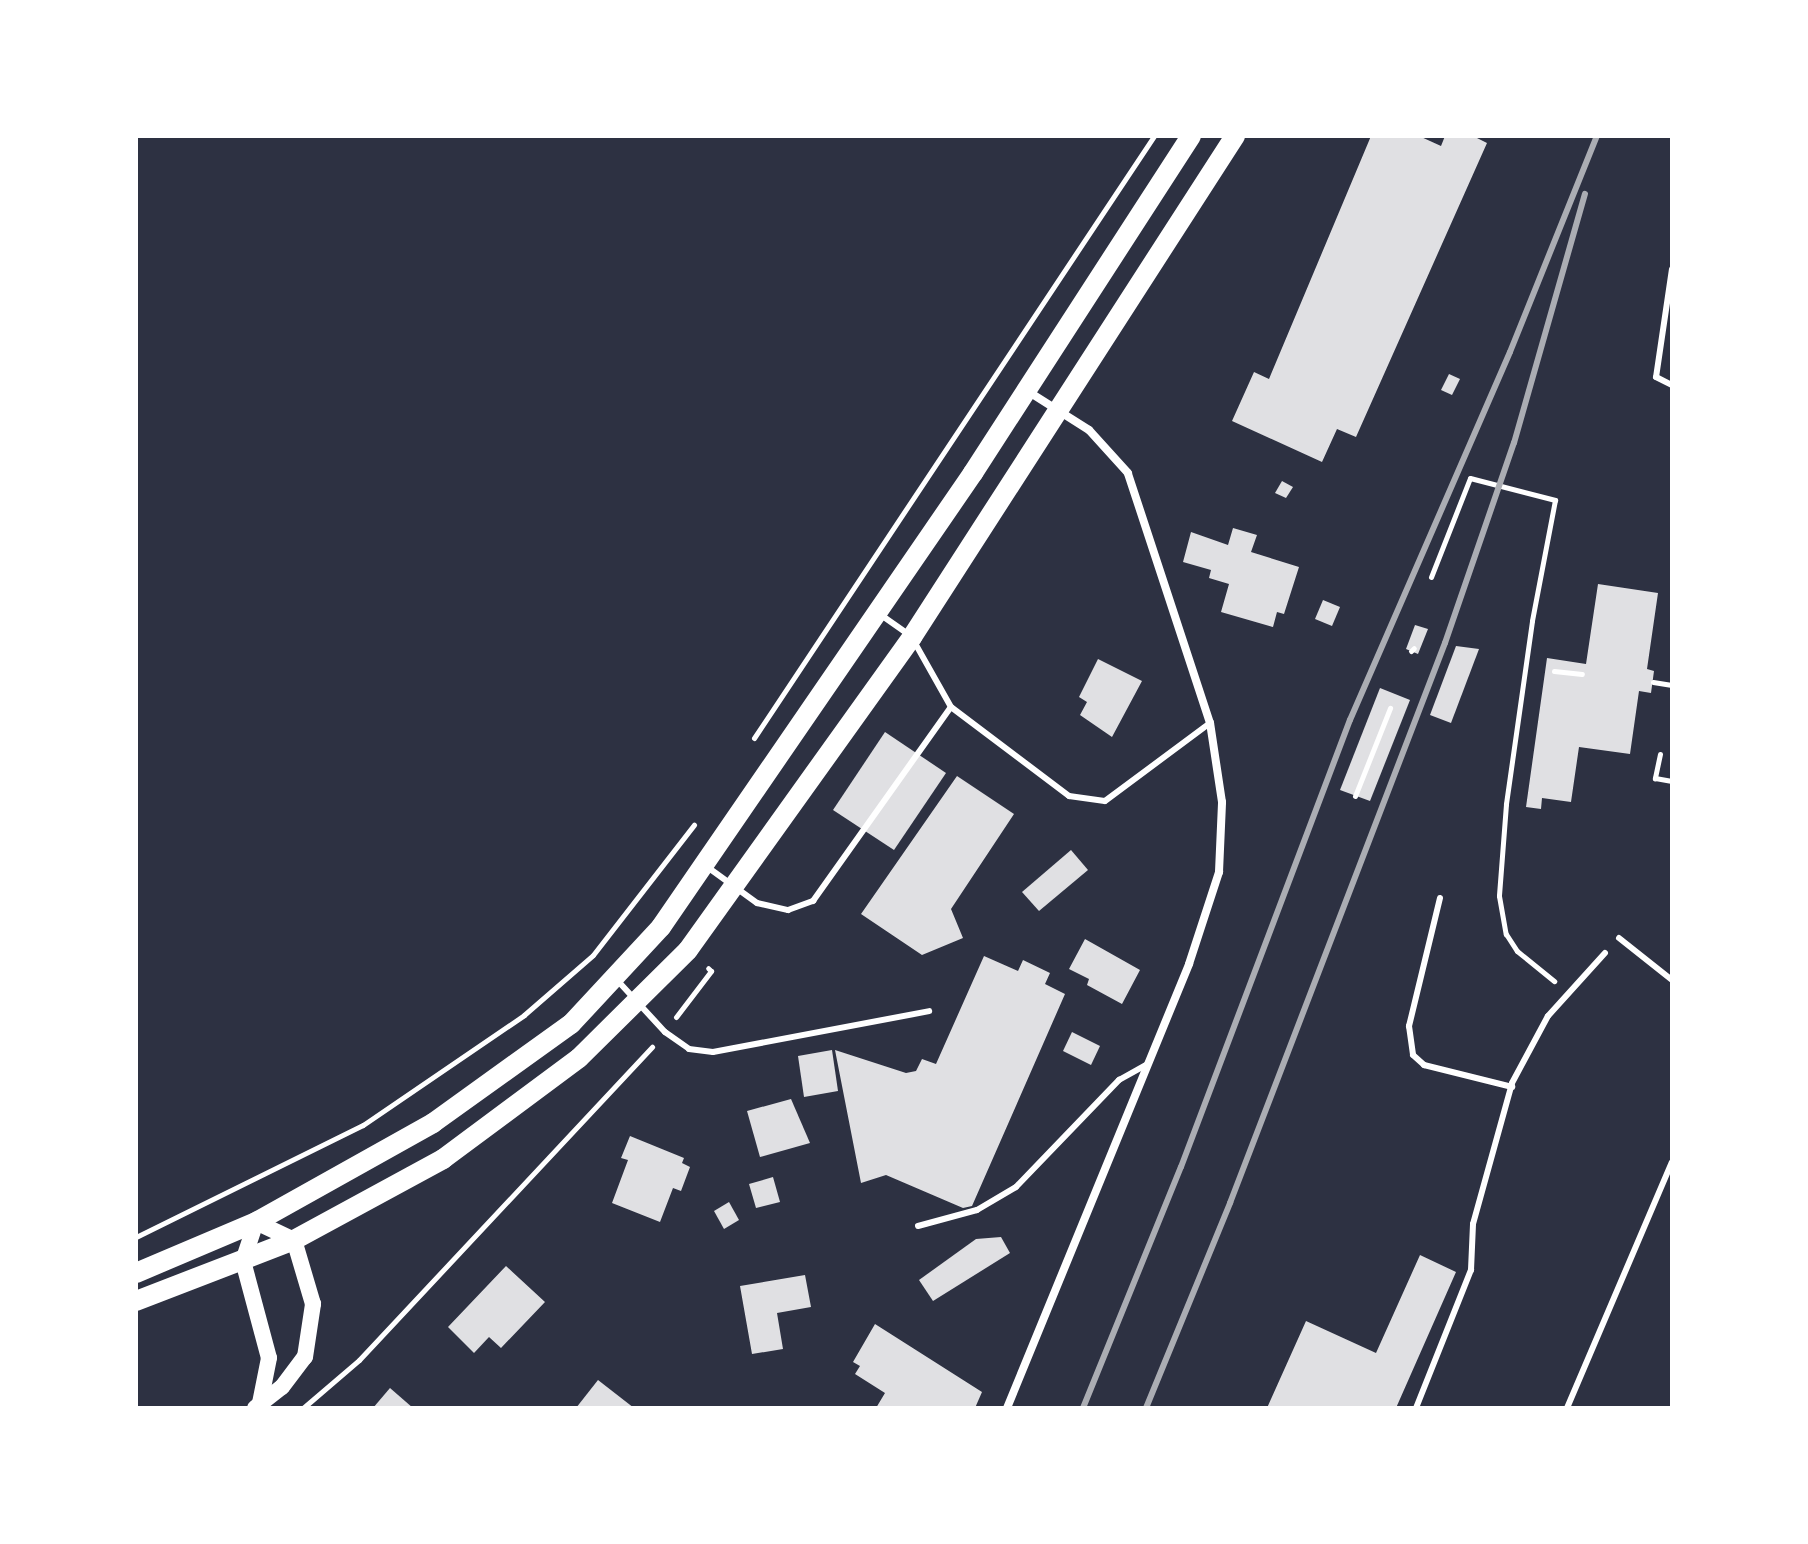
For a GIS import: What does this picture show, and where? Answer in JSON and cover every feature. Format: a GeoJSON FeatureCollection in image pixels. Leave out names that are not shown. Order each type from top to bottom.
{"type":"FeatureCollection","features":[{"type":"Feature","properties":{"kind":"main road"},"geometry":{"type":"LineString","coordinates":[[136,1273],[256,1222],[371,1162],[495,1081],[571,1024],[661,927],[705,866],[879,613],[1191,136]]}},
{"type":"Feature","properties":{"kind":"main road"},"geometry":{"type":"LineString","coordinates":[[136,1301],[294,1240],[402,1184],[488,1129],[579,1058],[638,1002],[735,889],[912,637],[1235,136]]}},
{"type":"Feature","properties":{"kind":"main road"},"geometry":{"type":"LineString","coordinates":[[256,1222],[294,1240],[313,1304],[310,1335],[295,1372],[257,1405]]}},
{"type":"Feature","properties":{"kind":"main road"},"geometry":{"type":"LineString","coordinates":[[256,1222],[243,1261],[269,1358],[257,1405]]}},
{"type":"Feature","properties":{"kind":"street"},"geometry":{"type":"LineString","coordinates":[[1007,1408],[1189,964],[1219,872],[1222,802],[1210,723],[1128,473],[1089,430],[1025,389]]}},
{"type":"Feature","properties":{"kind":"lane"},"geometry":{"type":"LineString","coordinates":[[1672,269],[1656,377],[1672,385]]}},
{"type":"Feature","properties":{"kind":"lane"},"geometry":{"type":"LineString","coordinates":[[879,613],[912,637],[951,707],[1069,796],[1105,801],[1210,723]]}},
{"type":"Feature","properties":{"kind":"lane"},"geometry":{"type":"LineString","coordinates":[[705,866],[757,903],[788,910],[813,901],[951,707]]}},
{"type":"Feature","properties":{"kind":"lane"},"geometry":{"type":"LineString","coordinates":[[1440,898],[1409,1026],[1413,1055],[1424,1065],[1512,1087]]}},
{"type":"Feature","properties":{"kind":"lane"},"geometry":{"type":"LineString","coordinates":[[1619,938],[1672,980]]}},
{"type":"Feature","properties":{"kind":"lane"},"geometry":{"type":"LineString","coordinates":[[1416,1408],[1471,1270],[1473,1224],[1512,1087],[1568,991],[1605,953]]}},
{"type":"Feature","properties":{"kind":"lane"},"geometry":{"type":"LineString","coordinates":[[614,977],[665,1032],[689,1049],[713,1052],[929,1011]]}},
{"type":"Feature","properties":{"kind":"lane"},"geometry":{"type":"LineString","coordinates":[[918,1226],[977,1210],[1016,1187],[1119,1080],[1146,1065]]}},
{"type":"Feature","properties":{"kind":"lane"},"geometry":{"type":"LineString","coordinates":[[1567,1408],[1672,1162]]}},
{"type":"Feature","properties":{"kind":"path"},"geometry":{"type":"LineString","coordinates":[[746,750],[1154,136]]}},
{"type":"Feature","properties":{"kind":"path"},"geometry":{"type":"LineString","coordinates":[[1431,577],[1470,478],[1555,500],[1525,666],[1499,896],[1506,934],[1517,951],[1568,991]]}},
{"type":"Feature","properties":{"kind":"path"},"geometry":{"type":"LineString","coordinates":[[1554,671],[1582,674]]}},
{"type":"Feature","properties":{"kind":"path"},"geometry":{"type":"LineString","coordinates":[[1653,682],[1672,685]]}},
{"type":"Feature","properties":{"kind":"path"},"geometry":{"type":"LineString","coordinates":[[1355,796],[1390,708]]}},
{"type":"Feature","properties":{"kind":"path"},"geometry":{"type":"LineString","coordinates":[[1660,754],[1655,778],[1672,781]]}},
{"type":"Feature","properties":{"kind":"path"},"geometry":{"type":"LineString","coordinates":[[136,1237],[363,1125],[524,1015],[593,955],[702,815]]}},
{"type":"Feature","properties":{"kind":"path"},"geometry":{"type":"LineString","coordinates":[[303,1408],[359,1360],[665,1032],[711,971],[703,964]]}},
{"type":"Feature","properties":{"kind":"building"},"geometry":{"type":"Polygon","coordinates":[[[1371,136],[1419,136],[1441,146],[1445,136],[1473,136],[1487,143],[1356,437],[1337,429],[1322,462],[1232,421],[1254,372],[1269,379],[1371,136]]]}},
{"type":"Feature","properties":{"kind":"building"},"geometry":{"type":"Polygon","coordinates":[[[1449,374],[1460,379],[1452,395],[1441,390],[1449,374]]]}},
{"type":"Feature","properties":{"kind":"building"},"geometry":{"type":"Polygon","coordinates":[[[1282,481],[1293,487],[1286,498],[1275,493],[1282,481]]]}},
{"type":"Feature","properties":{"kind":"building"},"geometry":{"type":"Polygon","coordinates":[[[1233,528],[1257,535],[1251,552],[1299,567],[1284,614],[1277,612],[1273,627],[1221,612],[1229,584],[1209,578],[1211,570],[1183,562],[1191,532],[1228,545],[1233,528]]]}},
{"type":"Feature","properties":{"kind":"building"},"geometry":{"type":"Polygon","coordinates":[[[1598,584],[1658,593],[1647,669],[1654,671],[1651,693],[1639,691],[1630,754],[1579,747],[1571,802],[1542,798],[1541,809],[1526,807],[1547,658],[1586,664],[1598,584]]]}},
{"type":"Feature","properties":{"kind":"building"},"geometry":{"type":"Polygon","coordinates":[[[1323,600],[1340,607],[1332,626],[1315,619],[1323,600]]]}},
{"type":"Feature","properties":{"kind":"building"},"geometry":{"type":"Polygon","coordinates":[[[1415,625],[1428,629],[1418,654],[1406,649],[1415,625]]]}},
{"type":"Feature","properties":{"kind":"building"},"geometry":{"type":"Polygon","coordinates":[[[1456,646],[1479,649],[1451,723],[1430,715],[1456,646]]]}},
{"type":"Feature","properties":{"kind":"building"},"geometry":{"type":"Polygon","coordinates":[[[1098,659],[1142,681],[1112,737],[1080,715],[1087,702],[1079,697],[1098,659]]]}},
{"type":"Feature","properties":{"kind":"building"},"geometry":{"type":"Polygon","coordinates":[[[1380,688],[1410,700],[1370,801],[1340,790],[1380,688]]]}},
{"type":"Feature","properties":{"kind":"building"},"geometry":{"type":"Polygon","coordinates":[[[885,732],[946,773],[894,850],[833,810],[885,732]]]}},
{"type":"Feature","properties":{"kind":"building"},"geometry":{"type":"Polygon","coordinates":[[[957,776],[1014,814],[951,909],[963,938],[922,955],[861,914],[957,776]]]}},
{"type":"Feature","properties":{"kind":"building"},"geometry":{"type":"Polygon","coordinates":[[[1071,850],[1088,870],[1039,911],[1022,892],[1071,850]]]}},
{"type":"Feature","properties":{"kind":"building"},"geometry":{"type":"Polygon","coordinates":[[[1085,939],[1140,970],[1122,1004],[1087,985],[1089,979],[1069,969],[1085,939]]]}},
{"type":"Feature","properties":{"kind":"building"},"geometry":{"type":"Polygon","coordinates":[[[984,956],[1018,971],[1023,960],[1050,973],[1045,984],[1065,994],[972,1206],[963,1208],[886,1175],[861,1183],[835,1050],[906,1073],[916,1071],[922,1059],[936,1064],[984,956]]]}},
{"type":"Feature","properties":{"kind":"building"},"geometry":{"type":"Polygon","coordinates":[[[1072,1032],[1100,1046],[1091,1065],[1063,1051],[1072,1032]]]}},
{"type":"Feature","properties":{"kind":"building"},"geometry":{"type":"Polygon","coordinates":[[[832,1050],[838,1091],[804,1097],[798,1056],[832,1050]]]}},
{"type":"Feature","properties":{"kind":"building"},"geometry":{"type":"Polygon","coordinates":[[[791,1099],[810,1143],[760,1157],[747,1111],[791,1099]]]}},
{"type":"Feature","properties":{"kind":"building"},"geometry":{"type":"Polygon","coordinates":[[[630,1136],[684,1158],[682,1163],[690,1167],[681,1191],[673,1188],[660,1222],[612,1203],[628,1160],[621,1158],[630,1136]]]}},
{"type":"Feature","properties":{"kind":"building"},"geometry":{"type":"Polygon","coordinates":[[[773,1177],[780,1202],[756,1208],[749,1184],[773,1177]]]}},
{"type":"Feature","properties":{"kind":"building"},"geometry":{"type":"Polygon","coordinates":[[[729,1202],[739,1220],[724,1229],[714,1211],[729,1202]]]}},
{"type":"Feature","properties":{"kind":"building"},"geometry":{"type":"Polygon","coordinates":[[[1001,1237],[1010,1253],[933,1301],[919,1280],[976,1239],[1001,1237]]]}},
{"type":"Feature","properties":{"kind":"building"},"geometry":{"type":"Polygon","coordinates":[[[1420,1255],[1456,1272],[1396,1408],[1267,1408],[1306,1321],[1376,1353],[1420,1255]]]}},
{"type":"Feature","properties":{"kind":"building"},"geometry":{"type":"Polygon","coordinates":[[[506,1266],[545,1302],[501,1348],[489,1337],[474,1353],[448,1327],[506,1266]]]}},
{"type":"Feature","properties":{"kind":"building"},"geometry":{"type":"Polygon","coordinates":[[[805,1275],[811,1307],[777,1313],[783,1349],[752,1354],[740,1286],[805,1275]]]}},
{"type":"Feature","properties":{"kind":"building"},"geometry":{"type":"Polygon","coordinates":[[[875,1324],[982,1392],[975,1408],[876,1408],[885,1393],[855,1374],[860,1366],[853,1362],[875,1324]]]}},
{"type":"Feature","properties":{"kind":"building"},"geometry":{"type":"Polygon","coordinates":[[[598,1380],[634,1408],[576,1408],[598,1380]]]}},
{"type":"Feature","properties":{"kind":"building"},"geometry":{"type":"Polygon","coordinates":[[[390,1388],[413,1408],[373,1408],[390,1388]]]}},
{"type":"Feature","properties":{"kind":"railway"},"geometry":{"type":"LineString","coordinates":[[1083,1408],[1181,1167],[1350,720],[1510,352],[1597,136]]}},
{"type":"Feature","properties":{"kind":"railway"},"geometry":{"type":"LineString","coordinates":[[1146,1408],[1230,1203],[1445,643],[1514,443],[1585,194]]}}]}
